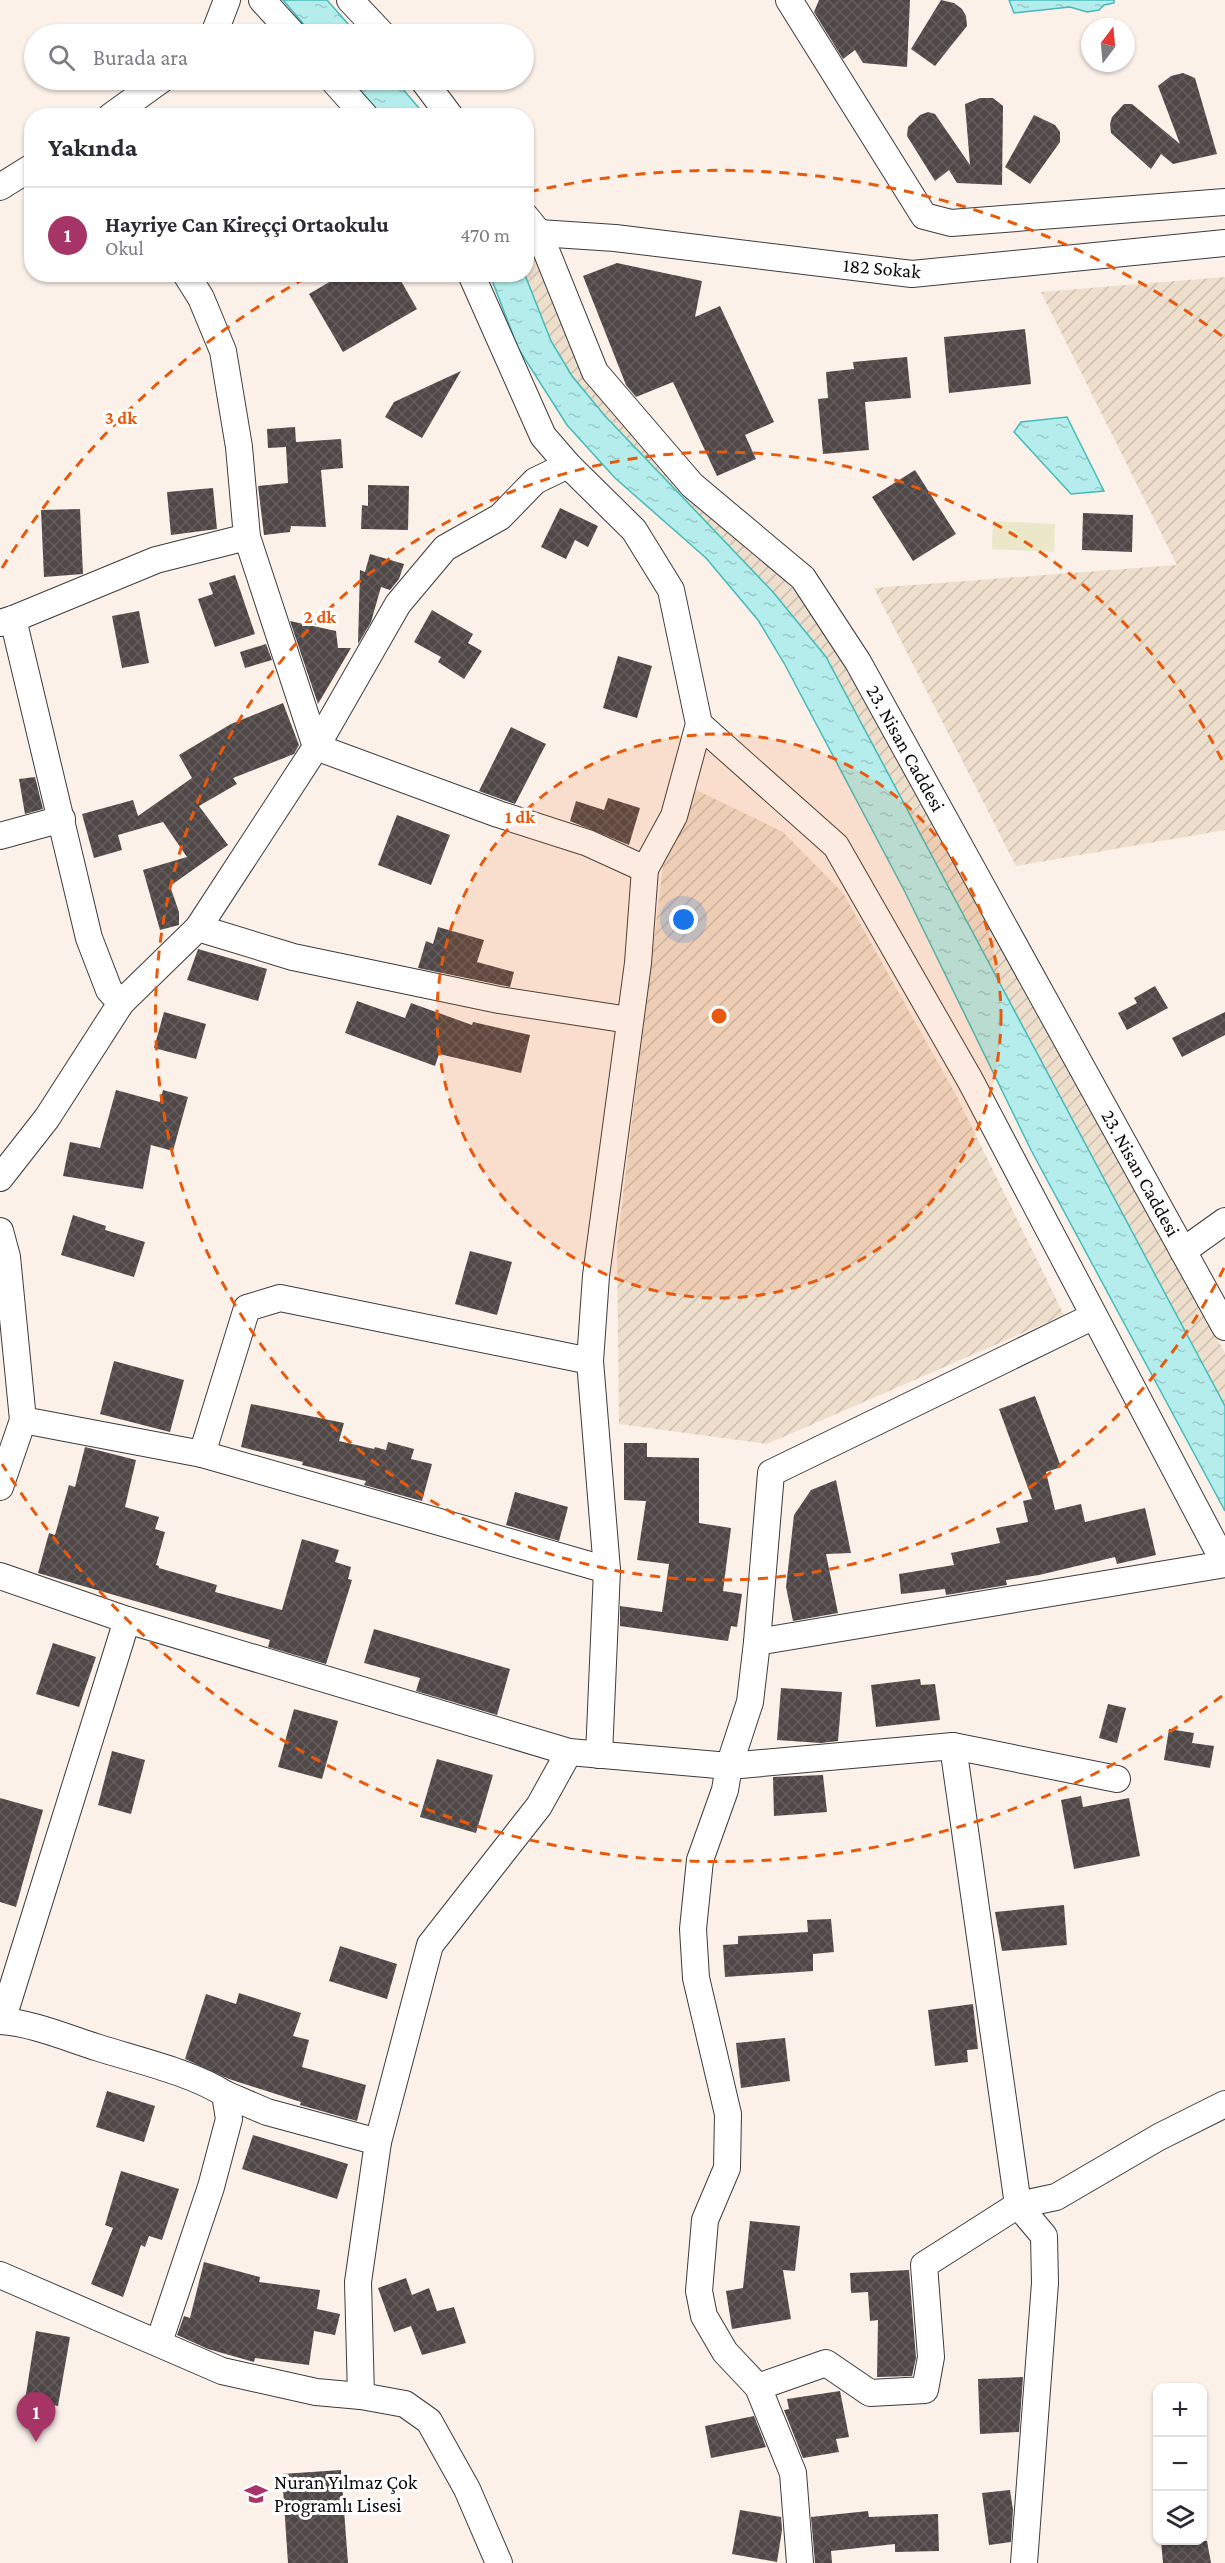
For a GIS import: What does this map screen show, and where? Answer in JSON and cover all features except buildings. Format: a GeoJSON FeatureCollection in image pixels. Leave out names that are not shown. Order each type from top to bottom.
{"type":"FeatureCollection","features":[{"type":"Feature","properties":{"kind":"street"},"geometry":{"type":"LineString","coordinates":[[218,24],[227,0]]}},
{"type":"Feature","properties":{"kind":"street"},"geometry":{"type":"LineString","coordinates":[[262,0],[284,24]]}},
{"type":"Feature","properties":{"kind":"street"},"geometry":{"type":"LineString","coordinates":[[350,0],[373,24]]}},
{"type":"Feature","properties":{"kind":"street"},"geometry":{"type":"LineString","coordinates":[[789,0],[924,216],[951,223],[1225,202]]}},
{"type":"Feature","properties":{"kind":"street"},"geometry":{"type":"LineString","coordinates":[[122,108],[147,90]]}},
{"type":"Feature","properties":{"kind":"street"},"geometry":{"type":"LineString","coordinates":[[342,90],[358,108]]}},
{"type":"Feature","properties":{"kind":"street"},"geometry":{"type":"LineString","coordinates":[[430,90],[444,108]]}},
{"type":"Feature","properties":{"kind":"street"},"geometry":{"type":"LineString","coordinates":[[0,187],[24,172]]}},
{"type":"Feature","properties":{"kind":"street","name":"182 Sokak"},"geometry":{"type":"LineString","coordinates":[[534,225],[912,274],[1225,243]]}},
{"type":"Feature","properties":{"kind":"street","name":"23. Nisan Caddesi"},"geometry":{"type":"LineString","coordinates":[[534,230],[595,372],[692,485],[803,578],[858,662],[1225,1327]]}},
{"type":"Feature","properties":{"kind":"street"},"geometry":{"type":"LineString","coordinates":[[191,282],[201,298],[222,351],[239,447],[247,537],[316,747]]}},
{"type":"Feature","properties":{"kind":"street"},"geometry":{"type":"LineString","coordinates":[[475,282],[543,436],[568,465],[634,530],[671,590],[699,724],[674,816],[645,869],[638,963],[596,1276],[590,1361],[607,1570],[599,1755]]}},
{"type":"Feature","properties":{"kind":"street"},"geometry":{"type":"LineString","coordinates":[[0,1178],[47,1118],[121,1003],[198,928],[316,747],[398,604],[445,548],[500,517],[535,481],[568,465]]}},
{"type":"Feature","properties":{"kind":"street"},"geometry":{"type":"LineString","coordinates":[[121,1003],[109,990],[89,938],[62,819],[6,621],[156,560],[247,537]]}},
{"type":"Feature","properties":{"kind":"street"},"geometry":{"type":"LineString","coordinates":[[699,724],[836,846],[970,1080],[1225,1564],[757,1642]]}},
{"type":"Feature","properties":{"kind":"street"},"geometry":{"type":"LineString","coordinates":[[316,747],[498,814],[588,843],[645,869]]}},
{"type":"Feature","properties":{"kind":"street"},"geometry":{"type":"LineString","coordinates":[[0,836],[62,819]]}},
{"type":"Feature","properties":{"kind":"street"},"geometry":{"type":"LineString","coordinates":[[198,928],[315,962],[499,1000],[629,1020]]}},
{"type":"Feature","properties":{"kind":"street"},"geometry":{"type":"LineString","coordinates":[[1183,1251],[1225,1221]]}},
{"type":"Feature","properties":{"kind":"street"},"geometry":{"type":"LineString","coordinates":[[0,1231],[7,1257],[23,1420],[0,1487]]}},
{"type":"Feature","properties":{"kind":"street"},"geometry":{"type":"LineString","coordinates":[[202,1454],[247,1308],[280,1298],[590,1361]]}},
{"type":"Feature","properties":{"kind":"street"},"geometry":{"type":"LineString","coordinates":[[800,2563],[793,2473],[758,2387],[725,2352],[704,2316],[699,2292],[705,2220],[727,2168],[728,2114],[696,1978],[693,1929],[700,1860],[725,1790],[729,1766],[750,1702],[771,1473],[1094,1316]]}},
{"type":"Feature","properties":{"kind":"street"},"geometry":{"type":"LineString","coordinates":[[23,1420],[202,1454],[607,1570]]}},
{"type":"Feature","properties":{"kind":"street"},"geometry":{"type":"LineString","coordinates":[[0,1576],[127,1620],[569,1752],[729,1766],[953,1746],[1117,1779]]}},
{"type":"Feature","properties":{"kind":"street"},"geometry":{"type":"LineString","coordinates":[[127,1620],[1,2021],[32,2027],[213,2086],[225,2094],[267,2112],[378,2142]]}},
{"type":"Feature","properties":{"kind":"street"},"geometry":{"type":"LineString","coordinates":[[953,1746],[1018,2205],[1044,2236],[1045,2283],[1024,2563]]}},
{"type":"Feature","properties":{"kind":"street"},"geometry":{"type":"LineString","coordinates":[[361,2396],[358,2282],[378,2142],[430,1945],[539,1806],[569,1752]]}},
{"type":"Feature","properties":{"kind":"street"},"geometry":{"type":"LineString","coordinates":[[159,2342],[211,2187],[223,2142],[229,2119],[225,2094]]}},
{"type":"Feature","properties":{"kind":"street"},"geometry":{"type":"LineString","coordinates":[[758,2387],[826,2363],[870,2393],[925,2390],[931,2357],[924,2265],[1018,2205],[1056,2197],[1159,2138],[1225,2104]]}},
{"type":"Feature","properties":{"kind":"street"},"geometry":{"type":"LineString","coordinates":[[0,2275],[159,2342],[222,2372],[316,2392],[361,2396],[405,2404],[429,2421],[467,2489],[499,2563]]}},
{"type":"Feature","properties":{"kind":"shaded area"},"geometry":{"type":"Polygon","coordinates":[[[534,257],[564,332],[582,368],[798,594],[842,654],[1225,1353],[1225,1406],[826,657],[605,416],[572,376],[551,341],[528,282],[534,282],[534,257]]]}},
{"type":"Feature","properties":{"kind":"shaded area"},"geometry":{"type":"Polygon","coordinates":[[[1225,277],[1225,830],[1016,866],[874,588],[1177,565],[1041,292],[1225,277]]]}},
{"type":"Feature","properties":{"kind":"shaded area"},"geometry":{"type":"Polygon","coordinates":[[[993,521],[1055,524],[1054,552],[992,549],[993,521]]]}},
{"type":"Feature","properties":{"kind":"shaded area"},"geometry":{"type":"Polygon","coordinates":[[[696,790],[783,832],[843,893],[957,1097],[1064,1315],[767,1444],[619,1424],[617,1246],[663,866],[696,790]]]}},
{"type":"Feature","properties":{"kind":"water"},"geometry":{"type":"Polygon","coordinates":[[[283,0],[327,0],[348,24],[303,24],[283,0]]]}},
{"type":"Feature","properties":{"kind":"water"},"geometry":{"type":"Polygon","coordinates":[[[1009,0],[1114,0],[1114,3],[1104,5],[1099,10],[1087,12],[1070,7],[1014,13],[1009,0]]]}},
{"type":"Feature","properties":{"kind":"water"},"geometry":{"type":"Polygon","coordinates":[[[360,90],[404,90],[419,108],[376,108],[360,90]]]}},
{"type":"Feature","properties":{"kind":"water"},"geometry":{"type":"Polygon","coordinates":[[[493,282],[528,282],[551,341],[572,376],[605,416],[773,592],[826,657],[1225,1406],[1225,1511],[1031,1150],[905,892],[784,663],[758,620],[706,558],[615,478],[567,425],[518,348],[493,282]]]}},
{"type":"Feature","properties":{"kind":"water"},"geometry":{"type":"Polygon","coordinates":[[[1067,417],[1104,491],[1071,494],[1014,432],[1021,422],[1067,417]]]}},
{"type":"Feature","properties":{"kind":"place","name":"Hayriye Can Kireççi Ortaokulu"},"geometry":{"type":"Point","coordinates":[36,2442]}},
{"type":"Feature","properties":{"kind":"place","name":"Nuran Yılmaz Çok Programlı Lisesi"},"geometry":{"type":"Point","coordinates":[256,2494]}}]}
